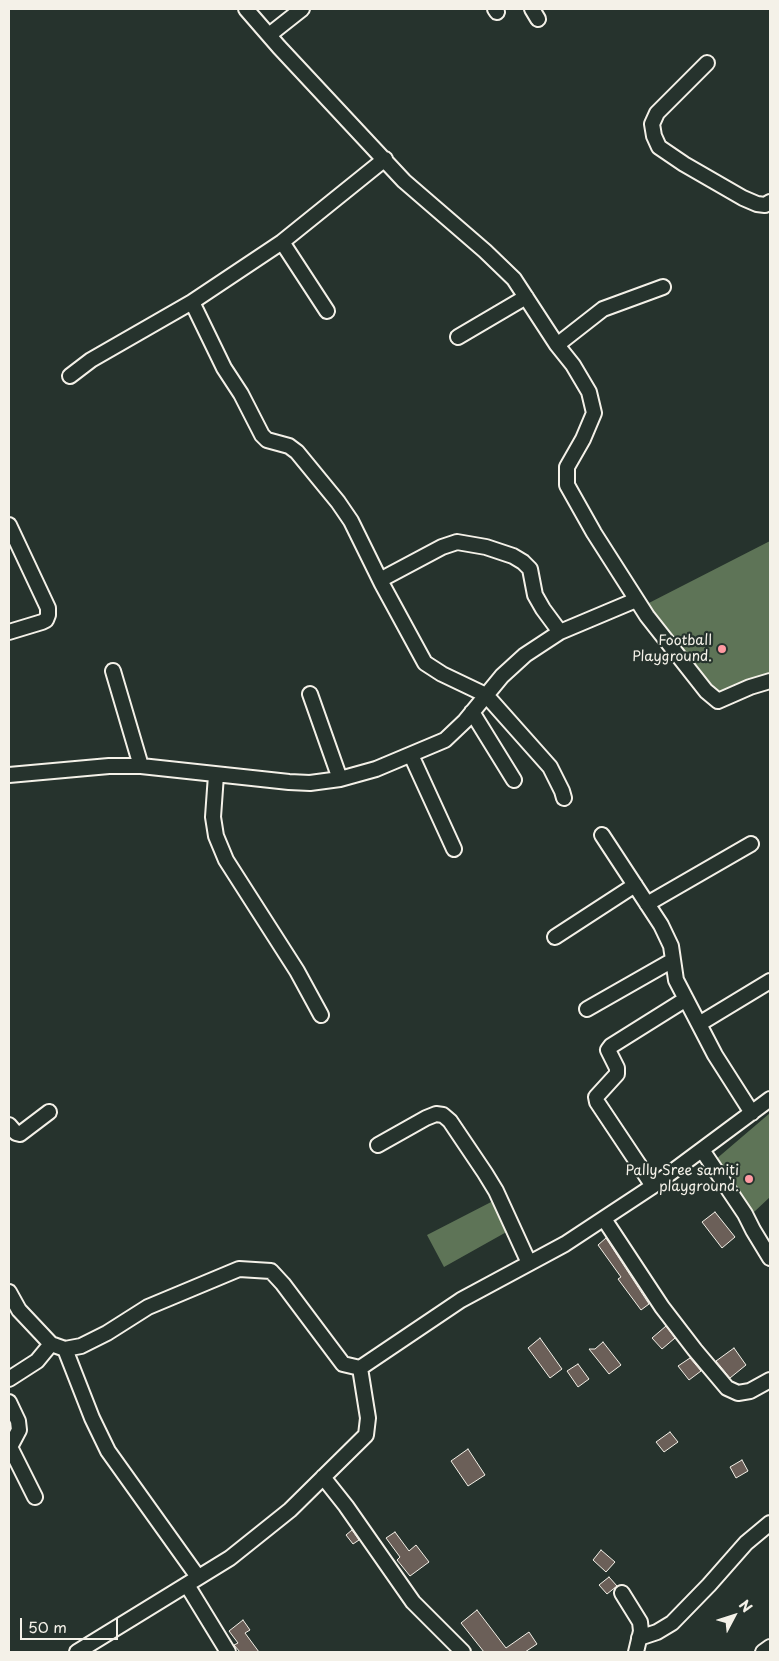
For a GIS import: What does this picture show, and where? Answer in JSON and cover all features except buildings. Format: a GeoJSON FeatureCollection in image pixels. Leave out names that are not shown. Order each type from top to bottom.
{"type":"FeatureCollection","features":[{"type":"Feature","properties":{"kind":"street"},"geometry":{"type":"LineString","coordinates":[[246,9],[404,181],[485,251],[514,279],[573,364],[589,392],[594,413],[583,439],[567,467],[567,485],[594,533],[647,616],[706,691],[718,701],[750,687],[770,681]]}},
{"type":"Feature","properties":{"kind":"street"},"geometry":{"type":"LineString","coordinates":[[269,36],[302,9]]}},
{"type":"Feature","properties":{"kind":"street"},"geometry":{"type":"LineString","coordinates":[[707,62],[657,113],[652,124],[654,136],[659,147],[684,164],[743,198],[757,204],[766,205],[770,202]]}},
{"type":"Feature","properties":{"kind":"street"},"geometry":{"type":"LineString","coordinates":[[70,376],[91,360],[192,302],[282,242],[385,159]]}},
{"type":"Feature","properties":{"kind":"street"},"geometry":{"type":"LineString","coordinates":[[282,242],[327,311]]}},
{"type":"Feature","properties":{"kind":"street"},"geometry":{"type":"LineString","coordinates":[[558,345],[603,309],[663,286]]}},
{"type":"Feature","properties":{"kind":"street"},"geometry":{"type":"LineString","coordinates":[[458,337],[526,297]]}},
{"type":"Feature","properties":{"kind":"street"},"geometry":{"type":"LineString","coordinates":[[192,302],[224,368],[241,394],[262,435],[267,440],[289,446],[296,452],[332,494],[351,521],[380,580],[425,663],[442,674],[486,695],[550,767],[564,798]]}},
{"type":"Feature","properties":{"kind":"street"},"geometry":{"type":"LineString","coordinates":[[9,525],[48,608],[48,615],[46,620],[42,622],[9,632]]}},
{"type":"Feature","properties":{"kind":"street"},"geometry":{"type":"LineString","coordinates":[[380,580],[442,546],[457,542],[486,546],[513,556],[530,569],[535,595],[543,610],[560,632]]}},
{"type":"Feature","properties":{"kind":"street"},"geometry":{"type":"LineString","coordinates":[[9,775],[109,766],[141,766],[310,783],[340,779],[376,769],[445,740],[465,721],[502,676],[525,655],[560,632],[636,600]]}},
{"type":"Feature","properties":{"kind":"street"},"geometry":{"type":"LineString","coordinates":[[113,671],[141,766]]}},
{"type":"Feature","properties":{"kind":"street"},"geometry":{"type":"LineString","coordinates":[[310,694],[340,779]]}},
{"type":"Feature","properties":{"kind":"street"},"geometry":{"type":"LineString","coordinates":[[472,712],[514,780]]}},
{"type":"Feature","properties":{"kind":"street"},"geometry":{"type":"LineString","coordinates":[[410,754],[454,849]]}},
{"type":"Feature","properties":{"kind":"street"},"geometry":{"type":"LineString","coordinates":[[216,775],[213,817],[216,836],[226,860],[297,971],[321,1015]]}},
{"type":"Feature","properties":{"kind":"street"},"geometry":{"type":"LineString","coordinates":[[602,835],[660,925],[671,946],[676,980],[715,1055],[752,1113]]}},
{"type":"Feature","properties":{"kind":"street"},"geometry":{"type":"LineString","coordinates":[[647,904],[752,844]]}},
{"type":"Feature","properties":{"kind":"street"},"geometry":{"type":"LineString","coordinates":[[555,937],[635,885]]}},
{"type":"Feature","properties":{"kind":"street"},"geometry":{"type":"LineString","coordinates":[[587,1009],[673,960]]}},
{"type":"Feature","properties":{"kind":"street"},"geometry":{"type":"LineString","coordinates":[[699,1024],[770,981]]}},
{"type":"Feature","properties":{"kind":"street"},"geometry":{"type":"LineString","coordinates":[[653,1186],[597,1102],[596,1097],[617,1074],[617,1068],[608,1050],[611,1046],[686,999]]}},
{"type":"Feature","properties":{"kind":"street"},"geometry":{"type":"LineString","coordinates":[[9,1292],[19,1310],[51,1344],[65,1349],[81,1346],[107,1333],[148,1307],[239,1269],[271,1271],[283,1284],[343,1364],[360,1368],[461,1300],[565,1244],[604,1219],[653,1186],[770,1100]]}},
{"type":"Feature","properties":{"kind":"street"},"geometry":{"type":"LineString","coordinates":[[9,1125],[16,1133],[20,1134],[49,1112]]}},
{"type":"Feature","properties":{"kind":"street"},"geometry":{"type":"LineString","coordinates":[[378,1145],[426,1118],[436,1114],[443,1115],[450,1121],[485,1172],[496,1191],[529,1263]]}},
{"type":"Feature","properties":{"kind":"street"},"geometry":{"type":"LineString","coordinates":[[702,1150],[745,1214],[770,1258]]}},
{"type":"Feature","properties":{"kind":"street"},"geometry":{"type":"LineString","coordinates":[[604,1219],[662,1307],[727,1388],[738,1393],[750,1391],[770,1380]]}},
{"type":"Feature","properties":{"kind":"street"},"geometry":{"type":"LineString","coordinates":[[9,1379],[37,1361],[51,1344]]}},
{"type":"Feature","properties":{"kind":"street"},"geometry":{"type":"LineString","coordinates":[[65,1349],[92,1418],[108,1451],[192,1581],[228,1652]]}},
{"type":"Feature","properties":{"kind":"street"},"geometry":{"type":"LineString","coordinates":[[77,1652],[230,1558],[290,1510],[366,1435],[368,1418],[360,1368]]}},
{"type":"Feature","properties":{"kind":"street"},"geometry":{"type":"LineString","coordinates":[[9,1402],[18,1422],[19,1430],[10,1446],[35,1497]]}},
{"type":"Feature","properties":{"kind":"street"},"geometry":{"type":"LineString","coordinates":[[323,1477],[346,1506],[413,1602],[463,1652]]}},
{"type":"Feature","properties":{"kind":"street"},"geometry":{"type":"LineString","coordinates":[[639,1638],[657,1632],[672,1623],[746,1543],[770,1522]]}},
{"type":"Feature","properties":{"kind":"street"},"geometry":{"type":"LineString","coordinates":[[622,1593],[640,1622],[641,1630],[636,1652]]}},
{"type":"Feature","properties":{"kind":"street"},"geometry":{"type":"LineString","coordinates":[[763,1652],[770,1646]]}},
{"type":"Feature","properties":{"kind":"green space","name":"Football Playground."},"geometry":{"type":"Polygon","coordinates":[[[770,541],[770,682],[718,701],[643,606],[770,541]]]}},
{"type":"Feature","properties":{"kind":"green space","name":"Pally Sree samiti playground."},"geometry":{"type":"Polygon","coordinates":[[[770,1113],[770,1197],[754,1212],[715,1160],[770,1113]]]}},
{"type":"Feature","properties":{"kind":"green space"},"geometry":{"type":"Polygon","coordinates":[[[495,1200],[510,1230],[444,1267],[427,1235],[495,1200]]]}},
{"type":"Feature","properties":{"kind":"place","name":"Football Playground."},"geometry":{"type":"Point","coordinates":[722,649]}},
{"type":"Feature","properties":{"kind":"place","name":"Pally Sree samiti playground."},"geometry":{"type":"Point","coordinates":[749,1179]}}]}
